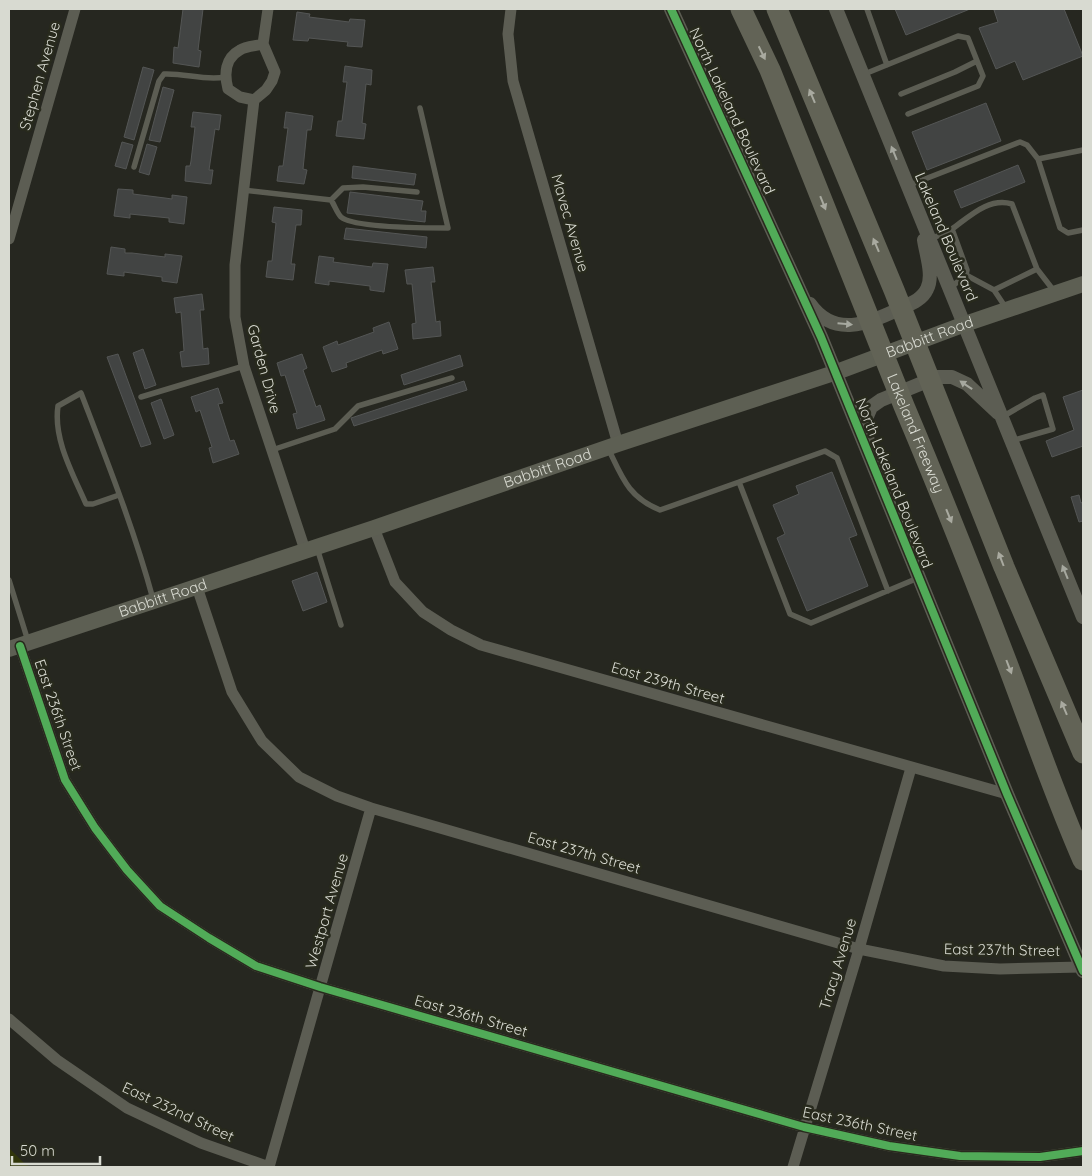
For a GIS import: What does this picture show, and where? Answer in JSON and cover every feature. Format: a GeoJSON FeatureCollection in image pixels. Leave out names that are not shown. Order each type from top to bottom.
{"type":"FeatureCollection","features":[{"type":"Feature","properties":{"kind":"highway","name":"Lakeland Freeway"},"geometry":{"type":"LineString","coordinates":[[741,9],[770,70],[925,456],[1083,860]]}},
{"type":"Feature","properties":{"kind":"highway"},"geometry":{"type":"LineString","coordinates":[[777,9],[938,396],[1004,567],[1083,753]]}},
{"type":"Feature","properties":{"kind":"highway"},"geometry":{"type":"LineString","coordinates":[[1068,825],[1083,873]]}},
{"type":"Feature","properties":{"kind":"main road","name":"Babbitt Road"},"geometry":{"type":"LineString","coordinates":[[19,646],[374,528],[613,445],[834,373],[965,324],[1083,284]]}},
{"type":"Feature","properties":{"kind":"street","name":"Stephen Avenue"},"geometry":{"type":"LineString","coordinates":[[9,239],[75,9]]}},
{"type":"Feature","properties":{"kind":"street"},"geometry":{"type":"LineString","coordinates":[[263,44],[240,50],[228,60],[225,77],[228,89],[240,97],[254,100],[266,90],[272,81],[274,72],[263,44],[268,9]]}},
{"type":"Feature","properties":{"kind":"street","name":"Mavec Avenue"},"geometry":{"type":"LineString","coordinates":[[511,9],[508,34],[513,81],[613,445]]}},
{"type":"Feature","properties":{"kind":"street","name":"North Lakeland Boulevard"},"geometry":{"type":"LineString","coordinates":[[671,9],[821,337],[834,373],[1007,794],[1082,969]]}},
{"type":"Feature","properties":{"kind":"street","name":"Lakeland Boulevard"},"geometry":{"type":"LineString","coordinates":[[836,9],[1083,617]]}},
{"type":"Feature","properties":{"kind":"street","name":"Garden Drive"},"geometry":{"type":"LineString","coordinates":[[254,100],[235,265],[235,318],[244,366],[272,450],[311,548]]}},
{"type":"Feature","properties":{"kind":"street"},"geometry":{"type":"LineString","coordinates":[[797,285],[817,314],[830,323],[860,325],[878,320],[918,300],[927,290],[929,281],[919,215]]}},
{"type":"Feature","properties":{"kind":"street"},"geometry":{"type":"LineString","coordinates":[[870,461],[865,421],[870,407],[881,400],[937,378],[952,377],[967,384],[1002,417]]}},
{"type":"Feature","properties":{"kind":"street","name":"East 239th Street"},"geometry":{"type":"LineString","coordinates":[[374,528],[395,582],[423,612],[451,630],[481,645],[1007,794]]}},
{"type":"Feature","properties":{"kind":"street","name":"East 237th Street"},"geometry":{"type":"LineString","coordinates":[[197,587],[232,692],[262,741],[299,777],[337,796],[371,808],[859,949],[944,966],[1000,969],[1082,969]]}},
{"type":"Feature","properties":{"kind":"street","name":"East 236th Street"},"geometry":{"type":"LineString","coordinates":[[19,646],[65,780],[95,828],[127,870],[160,906],[256,966],[320,987],[804,1127],[890,1146],[960,1156],[1040,1157],[1083,1151]]}},
{"type":"Feature","properties":{"kind":"street","name":"Tracy Avenue"},"geometry":{"type":"LineString","coordinates":[[793,1167],[911,768]]}},
{"type":"Feature","properties":{"kind":"street","name":"Westport Avenue"},"geometry":{"type":"LineString","coordinates":[[269,1167],[371,808]]}},
{"type":"Feature","properties":{"kind":"street","name":"East 232nd Street"},"geometry":{"type":"LineString","coordinates":[[9,1019],[57,1060],[127,1108],[202,1143],[269,1167]]}},
{"type":"Feature","properties":{"kind":"lane"},"geometry":{"type":"LineString","coordinates":[[867,9],[887,65]]}},
{"type":"Feature","properties":{"kind":"lane"},"geometry":{"type":"LineString","coordinates":[[862,75],[958,36],[968,38],[983,76],[978,86],[908,114]]}},
{"type":"Feature","properties":{"kind":"lane"},"geometry":{"type":"LineString","coordinates":[[901,94],[977,61]]}},
{"type":"Feature","properties":{"kind":"lane"},"geometry":{"type":"LineString","coordinates":[[134,168],[160,81],[164,74],[213,80],[225,77]]}},
{"type":"Feature","properties":{"kind":"lane"},"geometry":{"type":"LineString","coordinates":[[331,200],[341,217],[357,223],[414,228],[448,228],[420,108]]}},
{"type":"Feature","properties":{"kind":"lane"},"geometry":{"type":"LineString","coordinates":[[907,186],[1020,142],[1027,145],[1038,159],[1060,228],[1068,233],[1083,230]]}},
{"type":"Feature","properties":{"kind":"lane"},"geometry":{"type":"LineString","coordinates":[[1038,159],[1083,150]]}},
{"type":"Feature","properties":{"kind":"lane"},"geometry":{"type":"LineString","coordinates":[[331,200],[343,188],[362,187],[417,192]]}},
{"type":"Feature","properties":{"kind":"lane"},"geometry":{"type":"LineString","coordinates":[[243,190],[331,200]]}},
{"type":"Feature","properties":{"kind":"lane"},"geometry":{"type":"LineString","coordinates":[[929,239],[952,229],[984,206],[1005,202],[1012,204],[1037,269],[1056,293]]}},
{"type":"Feature","properties":{"kind":"lane"},"geometry":{"type":"LineString","coordinates":[[950,288],[966,276],[967,270],[952,229]]}},
{"type":"Feature","properties":{"kind":"lane"},"geometry":{"type":"LineString","coordinates":[[994,290],[1037,269]]}},
{"type":"Feature","properties":{"kind":"lane"},"geometry":{"type":"LineString","coordinates":[[966,276],[994,290],[1007,310]]}},
{"type":"Feature","properties":{"kind":"lane"},"geometry":{"type":"LineString","coordinates":[[141,397],[244,366]]}},
{"type":"Feature","properties":{"kind":"lane"},"geometry":{"type":"LineString","coordinates":[[272,450],[335,429],[358,406],[452,378]]}},
{"type":"Feature","properties":{"kind":"lane"},"geometry":{"type":"LineString","coordinates":[[119,495],[93,504],[86,504],[61,442],[56,418],[58,406],[81,393],[119,495],[140,553],[153,602]]}},
{"type":"Feature","properties":{"kind":"lane"},"geometry":{"type":"LineString","coordinates":[[1002,417],[1043,395],[1053,429],[1012,441]]}},
{"type":"Feature","properties":{"kind":"lane"},"geometry":{"type":"LineString","coordinates":[[613,445],[626,485],[646,504],[660,510],[825,452],[837,458],[888,590]]}},
{"type":"Feature","properties":{"kind":"lane"},"geometry":{"type":"LineString","coordinates":[[739,482],[790,614],[812,623],[918,578]]}},
{"type":"Feature","properties":{"kind":"lane"},"geometry":{"type":"LineString","coordinates":[[311,548],[342,625]]}},
{"type":"Feature","properties":{"kind":"lane"},"geometry":{"type":"LineString","coordinates":[[9,580],[19,646]]}},
{"type":"Feature","properties":{"kind":"green space"},"geometry":{"type":"Polygon","coordinates":[[[9,1148],[26,1165],[33,1167],[9,1167],[9,1148]]]}},
{"type":"Feature","properties":{"kind":"building"},"geometry":{"type":"Polygon","coordinates":[[[183,9],[203,9],[198,50],[201,51],[199,67],[173,63],[174,47],[178,48],[183,9]]]}},
{"type":"Feature","properties":{"kind":"building"},"geometry":{"type":"Polygon","coordinates":[[[895,9],[970,9],[906,35],[895,9]]]}},
{"type":"Feature","properties":{"kind":"building"},"geometry":{"type":"Polygon","coordinates":[[[1064,9],[1083,56],[1023,80],[1015,61],[996,69],[979,28],[998,22],[994,10],[1064,9]]]}},
{"type":"Feature","properties":{"kind":"building"},"geometry":{"type":"Polygon","coordinates":[[[297,12],[310,14],[309,17],[349,22],[350,19],[365,20],[362,47],[347,46],[348,42],[309,38],[308,41],[293,40],[297,12]]]}},
{"type":"Feature","properties":{"kind":"building"},"geometry":{"type":"Polygon","coordinates":[[[345,66],[372,70],[371,85],[366,84],[362,123],[366,124],[364,139],[336,136],[338,121],[342,121],[347,82],[343,82],[345,66]]]}},
{"type":"Feature","properties":{"kind":"building"},"geometry":{"type":"Polygon","coordinates":[[[143,67],[154,70],[134,140],[124,137],[143,67]]]}},
{"type":"Feature","properties":{"kind":"building"},"geometry":{"type":"Polygon","coordinates":[[[163,87],[174,90],[160,142],[149,140],[163,87]]]}},
{"type":"Feature","properties":{"kind":"building"},"geometry":{"type":"Polygon","coordinates":[[[986,103],[1001,141],[927,170],[912,132],[986,103]]]}},
{"type":"Feature","properties":{"kind":"building"},"geometry":{"type":"Polygon","coordinates":[[[193,112],[221,115],[219,130],[215,129],[209,170],[213,170],[211,184],[185,181],[186,166],[190,166],[191,161],[195,127],[191,127],[193,112]]]}},
{"type":"Feature","properties":{"kind":"building"},"geometry":{"type":"Polygon","coordinates":[[[286,112],[313,116],[311,130],[307,130],[303,169],[307,170],[304,184],[277,181],[279,166],[283,166],[288,128],[284,128],[286,112]]]}},
{"type":"Feature","properties":{"kind":"building"},"geometry":{"type":"Polygon","coordinates":[[[122,142],[133,145],[126,169],[115,166],[122,142]]]}},
{"type":"Feature","properties":{"kind":"building"},"geometry":{"type":"Polygon","coordinates":[[[147,144],[157,147],[149,175],[139,172],[147,144]]]}},
{"type":"Feature","properties":{"kind":"building"},"geometry":{"type":"Polygon","coordinates":[[[1018,165],[1025,182],[961,208],[954,191],[1018,165]]]}},
{"type":"Feature","properties":{"kind":"building"},"geometry":{"type":"Polygon","coordinates":[[[353,166],[416,174],[414,185],[352,178],[353,166]]]}},
{"type":"Feature","properties":{"kind":"building"},"geometry":{"type":"Polygon","coordinates":[[[118,189],[133,190],[133,194],[172,199],[172,195],[187,197],[184,224],[169,222],[169,218],[130,214],[130,218],[114,216],[118,189]]]}},
{"type":"Feature","properties":{"kind":"building"},"geometry":{"type":"Polygon","coordinates":[[[350,192],[423,201],[421,211],[426,211],[425,222],[347,213],[350,192]]]}},
{"type":"Feature","properties":{"kind":"building"},"geometry":{"type":"Polygon","coordinates":[[[274,207],[302,210],[301,225],[296,225],[291,264],[295,264],[293,280],[266,277],[268,261],[272,261],[276,223],[272,222],[274,207]]]}},
{"type":"Feature","properties":{"kind":"building"},"geometry":{"type":"Polygon","coordinates":[[[346,228],[427,237],[426,248],[344,239],[346,228]]]}},
{"type":"Feature","properties":{"kind":"building"},"geometry":{"type":"Polygon","coordinates":[[[111,247],[125,249],[125,253],[165,257],[165,254],[182,256],[177,283],[162,281],[162,277],[124,272],[124,276],[107,274],[111,247]]]}},
{"type":"Feature","properties":{"kind":"building"},"geometry":{"type":"Polygon","coordinates":[[[319,256],[334,258],[333,262],[372,267],[373,263],[388,264],[384,292],[370,290],[370,286],[329,281],[329,285],[315,283],[319,256]]]}},
{"type":"Feature","properties":{"kind":"building"},"geometry":{"type":"Polygon","coordinates":[[[433,267],[435,282],[431,282],[436,322],[440,321],[441,336],[413,339],[412,324],[416,323],[412,284],[407,284],[405,270],[433,267]]]}},
{"type":"Feature","properties":{"kind":"building"},"geometry":{"type":"Polygon","coordinates":[[[202,294],[204,310],[200,310],[203,349],[208,348],[209,364],[182,367],[180,352],[184,351],[181,312],[176,313],[174,298],[202,294]]]}},
{"type":"Feature","properties":{"kind":"building"},"geometry":{"type":"Polygon","coordinates":[[[389,322],[398,349],[383,354],[382,350],[376,352],[346,363],[347,367],[332,372],[323,347],[337,341],[338,345],[374,332],[373,328],[389,322]]]}},
{"type":"Feature","properties":{"kind":"building"},"geometry":{"type":"Polygon","coordinates":[[[143,349],[156,385],[145,389],[133,353],[143,349]]]}},
{"type":"Feature","properties":{"kind":"building"},"geometry":{"type":"Polygon","coordinates":[[[118,354],[151,444],[141,447],[107,357],[118,354]]]}},
{"type":"Feature","properties":{"kind":"building"},"geometry":{"type":"Polygon","coordinates":[[[302,354],[307,368],[303,370],[316,407],[320,405],[325,420],[297,429],[293,414],[297,413],[285,375],[281,376],[277,363],[302,354]]]}},
{"type":"Feature","properties":{"kind":"building"},"geometry":{"type":"Polygon","coordinates":[[[460,355],[463,366],[404,385],[401,375],[460,355]]]}},
{"type":"Feature","properties":{"kind":"building"},"geometry":{"type":"Polygon","coordinates":[[[464,381],[467,390],[354,426],[351,418],[464,381]]]}},
{"type":"Feature","properties":{"kind":"building"},"geometry":{"type":"Polygon","coordinates":[[[218,388],[223,403],[218,404],[230,441],[234,440],[239,454],[213,463],[209,448],[212,447],[200,410],[196,412],[191,397],[218,388]]]}},
{"type":"Feature","properties":{"kind":"building"},"geometry":{"type":"Polygon","coordinates":[[[1083,390],[1083,446],[1052,457],[1046,441],[1074,430],[1063,397],[1083,390]]]}},
{"type":"Feature","properties":{"kind":"building"},"geometry":{"type":"Polygon","coordinates":[[[161,399],[174,435],[164,439],[151,403],[161,399]]]}},
{"type":"Feature","properties":{"kind":"building"},"geometry":{"type":"Polygon","coordinates":[[[832,472],[857,535],[849,538],[868,586],[807,611],[777,538],[785,534],[773,505],[799,494],[796,486],[832,472]]]}},
{"type":"Feature","properties":{"kind":"building"},"geometry":{"type":"Polygon","coordinates":[[[1079,495],[1081,503],[1083,502],[1083,521],[1079,522],[1071,497],[1079,495]]]}},
{"type":"Feature","properties":{"kind":"building"},"geometry":{"type":"Polygon","coordinates":[[[317,572],[327,602],[303,611],[292,581],[317,572]]]}},
{"type":"Feature","properties":{"kind":"cycle path"},"geometry":{"type":"LineString","coordinates":[[671,9],[821,337],[1007,794],[1083,971]]}},
{"type":"Feature","properties":{"kind":"cycle path"},"geometry":{"type":"LineString","coordinates":[[20,646],[65,780],[95,828],[127,870],[160,906],[256,966],[320,987],[804,1127],[889,1146],[960,1156],[1040,1157],[1083,1151]]}}]}
